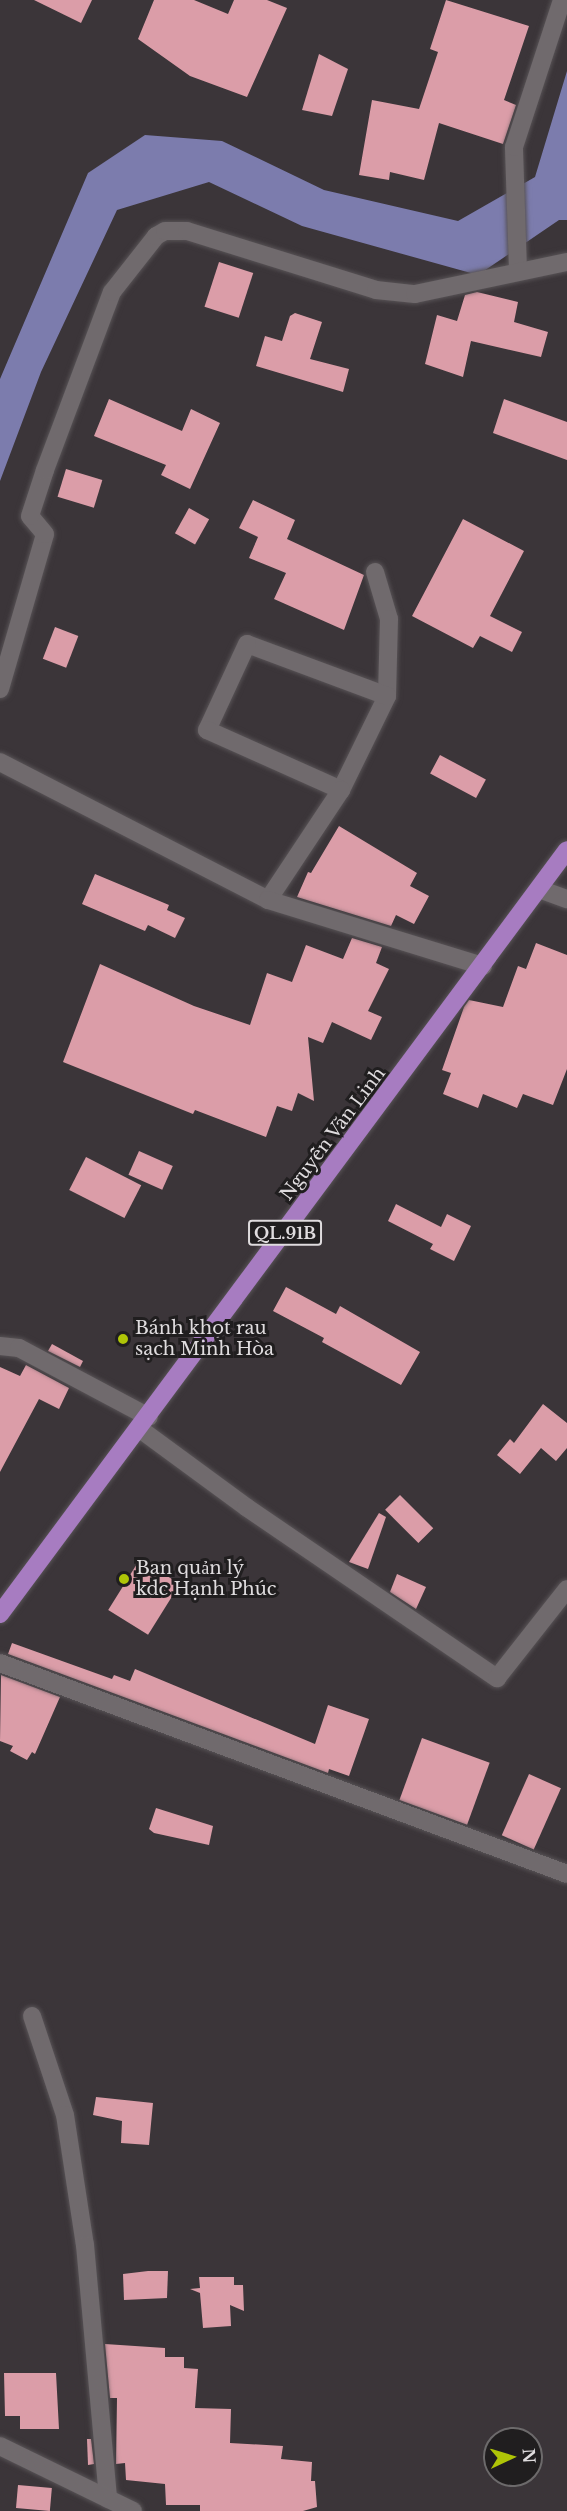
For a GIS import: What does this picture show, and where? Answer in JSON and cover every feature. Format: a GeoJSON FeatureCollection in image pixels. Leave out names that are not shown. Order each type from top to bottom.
{"type":"FeatureCollection","features":[{"type":"Feature","properties":{"kind":"highway","name":"Nguyễn Văn Linh"},"geometry":{"type":"LineString","coordinates":[[0,1614],[144,1423],[567,850]]}},
{"type":"Feature","properties":{"kind":"street"},"geometry":{"type":"LineString","coordinates":[[518,270],[513,172],[514,147],[562,0]]}},
{"type":"Feature","properties":{"kind":"street"},"geometry":{"type":"LineString","coordinates":[[0,689],[45,534],[30,516],[45,470],[112,292],[156,236],[165,231],[187,231],[376,290],[405,293],[452,289],[518,270],[567,262]]}},
{"type":"Feature","properties":{"kind":"street"},"geometry":{"type":"LineString","coordinates":[[268,900],[341,790],[387,696],[389,620],[375,572]]}},
{"type":"Feature","properties":{"kind":"street"},"geometry":{"type":"LineString","coordinates":[[341,790],[207,730],[247,644],[387,696]]}},
{"type":"Feature","properties":{"kind":"street"},"geometry":{"type":"LineString","coordinates":[[0,762],[268,900],[483,966]]}},
{"type":"Feature","properties":{"kind":"street"},"geometry":{"type":"LineString","coordinates":[[539,889],[567,899]]}},
{"type":"Feature","properties":{"kind":"street"},"geometry":{"type":"LineString","coordinates":[[0,1346],[19,1348],[144,1423],[246,1507],[497,1678],[567,1589]]}},
{"type":"Feature","properties":{"kind":"street"},"geometry":{"type":"LineString","coordinates":[[0,1663],[567,1874]]}},
{"type":"Feature","properties":{"kind":"street"},"geometry":{"type":"LineString","coordinates":[[32,2016],[65,2115],[85,2245],[108,2499]]}},
{"type":"Feature","properties":{"kind":"street"},"geometry":{"type":"LineString","coordinates":[[0,2446],[133,2511]]}},
{"type":"Feature","properties":{"kind":"water"},"geometry":{"type":"Polygon","coordinates":[[[567,71],[567,220],[559,220],[478,275],[302,226],[209,182],[117,210],[41,372],[0,481],[0,379],[88,173],[145,135],[222,141],[324,190],[458,221],[535,177],[567,71]]]}},
{"type":"Feature","properties":{"kind":"building"},"geometry":{"type":"Polygon","coordinates":[[[34,0],[92,0],[81,23],[34,0]]]}},
{"type":"Feature","properties":{"kind":"building"},"geometry":{"type":"Polygon","coordinates":[[[154,0],[194,0],[228,14],[234,0],[267,0],[287,8],[247,97],[190,76],[138,39],[154,0]]]}},
{"type":"Feature","properties":{"kind":"building"},"geometry":{"type":"Polygon","coordinates":[[[446,0],[529,26],[504,100],[516,105],[503,144],[439,123],[424,180],[390,172],[389,180],[359,175],[372,100],[419,109],[438,52],[430,49],[446,0]]]}},
{"type":"Feature","properties":{"kind":"building"},"geometry":{"type":"Polygon","coordinates":[[[319,54],[348,69],[332,116],[302,110],[319,54]]]}},
{"type":"Feature","properties":{"kind":"building"},"geometry":{"type":"Polygon","coordinates":[[[219,262],[253,273],[239,318],[204,307],[219,262]]]}},
{"type":"Feature","properties":{"kind":"building"},"geometry":{"type":"Polygon","coordinates":[[[477,292],[518,302],[514,322],[548,332],[541,357],[471,341],[463,377],[425,364],[437,315],[457,321],[465,295],[477,292]]]}},
{"type":"Feature","properties":{"kind":"building"},"geometry":{"type":"Polygon","coordinates":[[[295,313],[322,322],[310,359],[349,369],[343,392],[256,366],[265,336],[282,341],[290,316],[295,313]]]}},
{"type":"Feature","properties":{"kind":"building"},"geometry":{"type":"Polygon","coordinates":[[[109,399],[182,431],[191,409],[220,423],[190,489],[161,475],[166,465],[94,436],[109,399]]]}},
{"type":"Feature","properties":{"kind":"building"},"geometry":{"type":"Polygon","coordinates":[[[504,399],[567,422],[567,460],[493,433],[504,399]]]}},
{"type":"Feature","properties":{"kind":"building"},"geometry":{"type":"Polygon","coordinates":[[[66,469],[102,480],[94,508],[58,497],[66,469]]]}},
{"type":"Feature","properties":{"kind":"building"},"geometry":{"type":"Polygon","coordinates":[[[253,500],[295,520],[287,539],[364,575],[344,630],[274,599],[286,573],[249,558],[258,537],[239,528],[253,500]]]}},
{"type":"Feature","properties":{"kind":"building"},"geometry":{"type":"Polygon","coordinates":[[[189,508],[209,519],[195,545],[175,533],[189,508]]]}},
{"type":"Feature","properties":{"kind":"building"},"geometry":{"type":"Polygon","coordinates":[[[463,519],[524,551],[490,616],[522,632],[512,652],[480,636],[473,648],[412,616],[463,519]]]}},
{"type":"Feature","properties":{"kind":"building"},"geometry":{"type":"Polygon","coordinates":[[[55,627],[78,636],[66,668],[43,659],[55,627]]]}},
{"type":"Feature","properties":{"kind":"building"},"geometry":{"type":"Polygon","coordinates":[[[440,755],[486,779],[476,798],[430,774],[440,755]]]}},
{"type":"Feature","properties":{"kind":"building"},"geometry":{"type":"Polygon","coordinates":[[[339,826],[417,873],[410,886],[429,896],[414,924],[396,915],[391,926],[297,897],[308,872],[311,873],[339,826]]]}},
{"type":"Feature","properties":{"kind":"building"},"geometry":{"type":"Polygon","coordinates":[[[95,874],[169,905],[167,910],[185,918],[175,938],[148,925],[145,931],[82,904],[95,874]]]}},
{"type":"Feature","properties":{"kind":"building"},"geometry":{"type":"Polygon","coordinates":[[[352,938],[382,947],[376,963],[389,969],[368,1011],[382,1017],[371,1040],[332,1022],[323,1043],[308,1037],[314,1101],[298,1093],[292,1111],[277,1106],[266,1137],[195,1110],[193,1114],[63,1062],[100,964],[194,1006],[250,1025],[267,973],[292,982],[306,945],[343,959],[352,938]]]}},
{"type":"Feature","properties":{"kind":"building"},"geometry":{"type":"Polygon","coordinates":[[[536,943],[567,955],[567,1069],[553,1105],[523,1094],[517,1108],[483,1094],[478,1108],[443,1094],[451,1073],[442,1070],[464,1007],[469,1000],[503,1007],[518,966],[526,969],[536,943]]]}},
{"type":"Feature","properties":{"kind":"building"},"geometry":{"type":"Polygon","coordinates":[[[139,1151],[173,1166],[162,1190],[128,1175],[139,1151]]]}},
{"type":"Feature","properties":{"kind":"building"},"geometry":{"type":"Polygon","coordinates":[[[86,1157],[141,1185],[124,1218],[69,1190],[86,1157]]]}},
{"type":"Feature","properties":{"kind":"building"},"geometry":{"type":"Polygon","coordinates":[[[396,1204],[441,1227],[447,1214],[471,1226],[454,1261],[430,1249],[433,1244],[388,1221],[396,1204]]]}},
{"type":"Feature","properties":{"kind":"building"},"geometry":{"type":"Polygon","coordinates":[[[286,1287],[336,1314],[340,1306],[420,1352],[401,1385],[322,1342],[324,1338],[273,1311],[286,1287]]]}},
{"type":"Feature","properties":{"kind":"building"},"geometry":{"type":"Polygon","coordinates":[[[52,1344],[83,1361],[80,1367],[48,1351],[52,1344]]]}},
{"type":"Feature","properties":{"kind":"building"},"geometry":{"type":"Polygon","coordinates":[[[26,1365],[69,1388],[59,1409],[39,1399],[0,1472],[0,1367],[20,1376],[26,1365]]]}},
{"type":"Feature","properties":{"kind":"building"},"geometry":{"type":"Polygon","coordinates":[[[543,1404],[567,1423],[567,1448],[556,1461],[541,1448],[520,1474],[497,1455],[510,1439],[514,1443],[543,1404]]]}},
{"type":"Feature","properties":{"kind":"building"},"geometry":{"type":"Polygon","coordinates":[[[400,1495],[433,1528],[418,1543],[385,1510],[400,1495]]]}},
{"type":"Feature","properties":{"kind":"building"},"geometry":{"type":"Polygon","coordinates":[[[379,1513],[386,1517],[368,1569],[349,1562],[379,1513]]]}},
{"type":"Feature","properties":{"kind":"building"},"geometry":{"type":"Polygon","coordinates":[[[140,1559],[180,1584],[148,1635],[108,1610],[140,1559]]]}},
{"type":"Feature","properties":{"kind":"building"},"geometry":{"type":"Polygon","coordinates":[[[397,1574],[426,1587],[416,1609],[390,1592],[397,1574]]]}},
{"type":"Feature","properties":{"kind":"building"},"geometry":{"type":"Polygon","coordinates":[[[12,1643],[112,1679],[114,1675],[130,1681],[135,1669],[315,1744],[328,1705],[369,1719],[349,1776],[329,1769],[328,1773],[8,1654],[12,1643]]]}},
{"type":"Feature","properties":{"kind":"building"},"geometry":{"type":"Polygon","coordinates":[[[1,1675],[60,1697],[35,1754],[32,1752],[27,1760],[10,1751],[13,1746],[0,1741],[1,1675]]]}},
{"type":"Feature","properties":{"kind":"building"},"geometry":{"type":"Polygon","coordinates":[[[422,1738],[490,1763],[467,1825],[399,1800],[422,1738]]]}},
{"type":"Feature","properties":{"kind":"building"},"geometry":{"type":"Polygon","coordinates":[[[529,1774],[561,1788],[534,1849],[502,1835],[529,1774]]]}},
{"type":"Feature","properties":{"kind":"building"},"geometry":{"type":"Polygon","coordinates":[[[156,1808],[213,1826],[209,1845],[154,1833],[149,1829],[156,1808]]]}},
{"type":"Feature","properties":{"kind":"building"},"geometry":{"type":"Polygon","coordinates":[[[96,2097],[153,2103],[149,2145],[121,2143],[122,2121],[93,2115],[96,2097]]]}},
{"type":"Feature","properties":{"kind":"building"},"geometry":{"type":"Polygon","coordinates":[[[168,2271],[167,2298],[124,2300],[123,2274],[168,2271]]]}},
{"type":"Feature","properties":{"kind":"building"},"geometry":{"type":"Polygon","coordinates":[[[199,2277],[234,2277],[234,2285],[243,2285],[244,2311],[230,2305],[231,2326],[203,2328],[200,2293],[190,2289],[200,2288],[199,2277]]]}},
{"type":"Feature","properties":{"kind":"building"},"geometry":{"type":"Polygon","coordinates":[[[105,2344],[165,2348],[165,2357],[184,2357],[184,2368],[198,2369],[195,2408],[231,2409],[230,2443],[283,2446],[281,2459],[312,2462],[311,2481],[315,2481],[317,2507],[303,2511],[200,2511],[200,2505],[166,2505],[165,2484],[126,2480],[125,2463],[116,2464],[117,2398],[110,2398],[105,2344]]]}},
{"type":"Feature","properties":{"kind":"building"},"geometry":{"type":"Polygon","coordinates":[[[4,2373],[56,2373],[59,2429],[20,2429],[20,2416],[5,2416],[4,2373]]]}},
{"type":"Feature","properties":{"kind":"building"},"geometry":{"type":"Polygon","coordinates":[[[87,2439],[91,2439],[94,2464],[88,2465],[87,2439]]]}},
{"type":"Feature","properties":{"kind":"building"},"geometry":{"type":"Polygon","coordinates":[[[18,2485],[52,2488],[50,2511],[16,2508],[18,2485]]]}},
{"type":"Feature","properties":{"kind":"place","name":"Bánh khọt rau sạch Minh Hòa"},"geometry":{"type":"Point","coordinates":[123,1339]}},
{"type":"Feature","properties":{"kind":"place","name":"Ban quản lý kdc Hạnh Phúc"},"geometry":{"type":"Point","coordinates":[124,1579]}}]}
